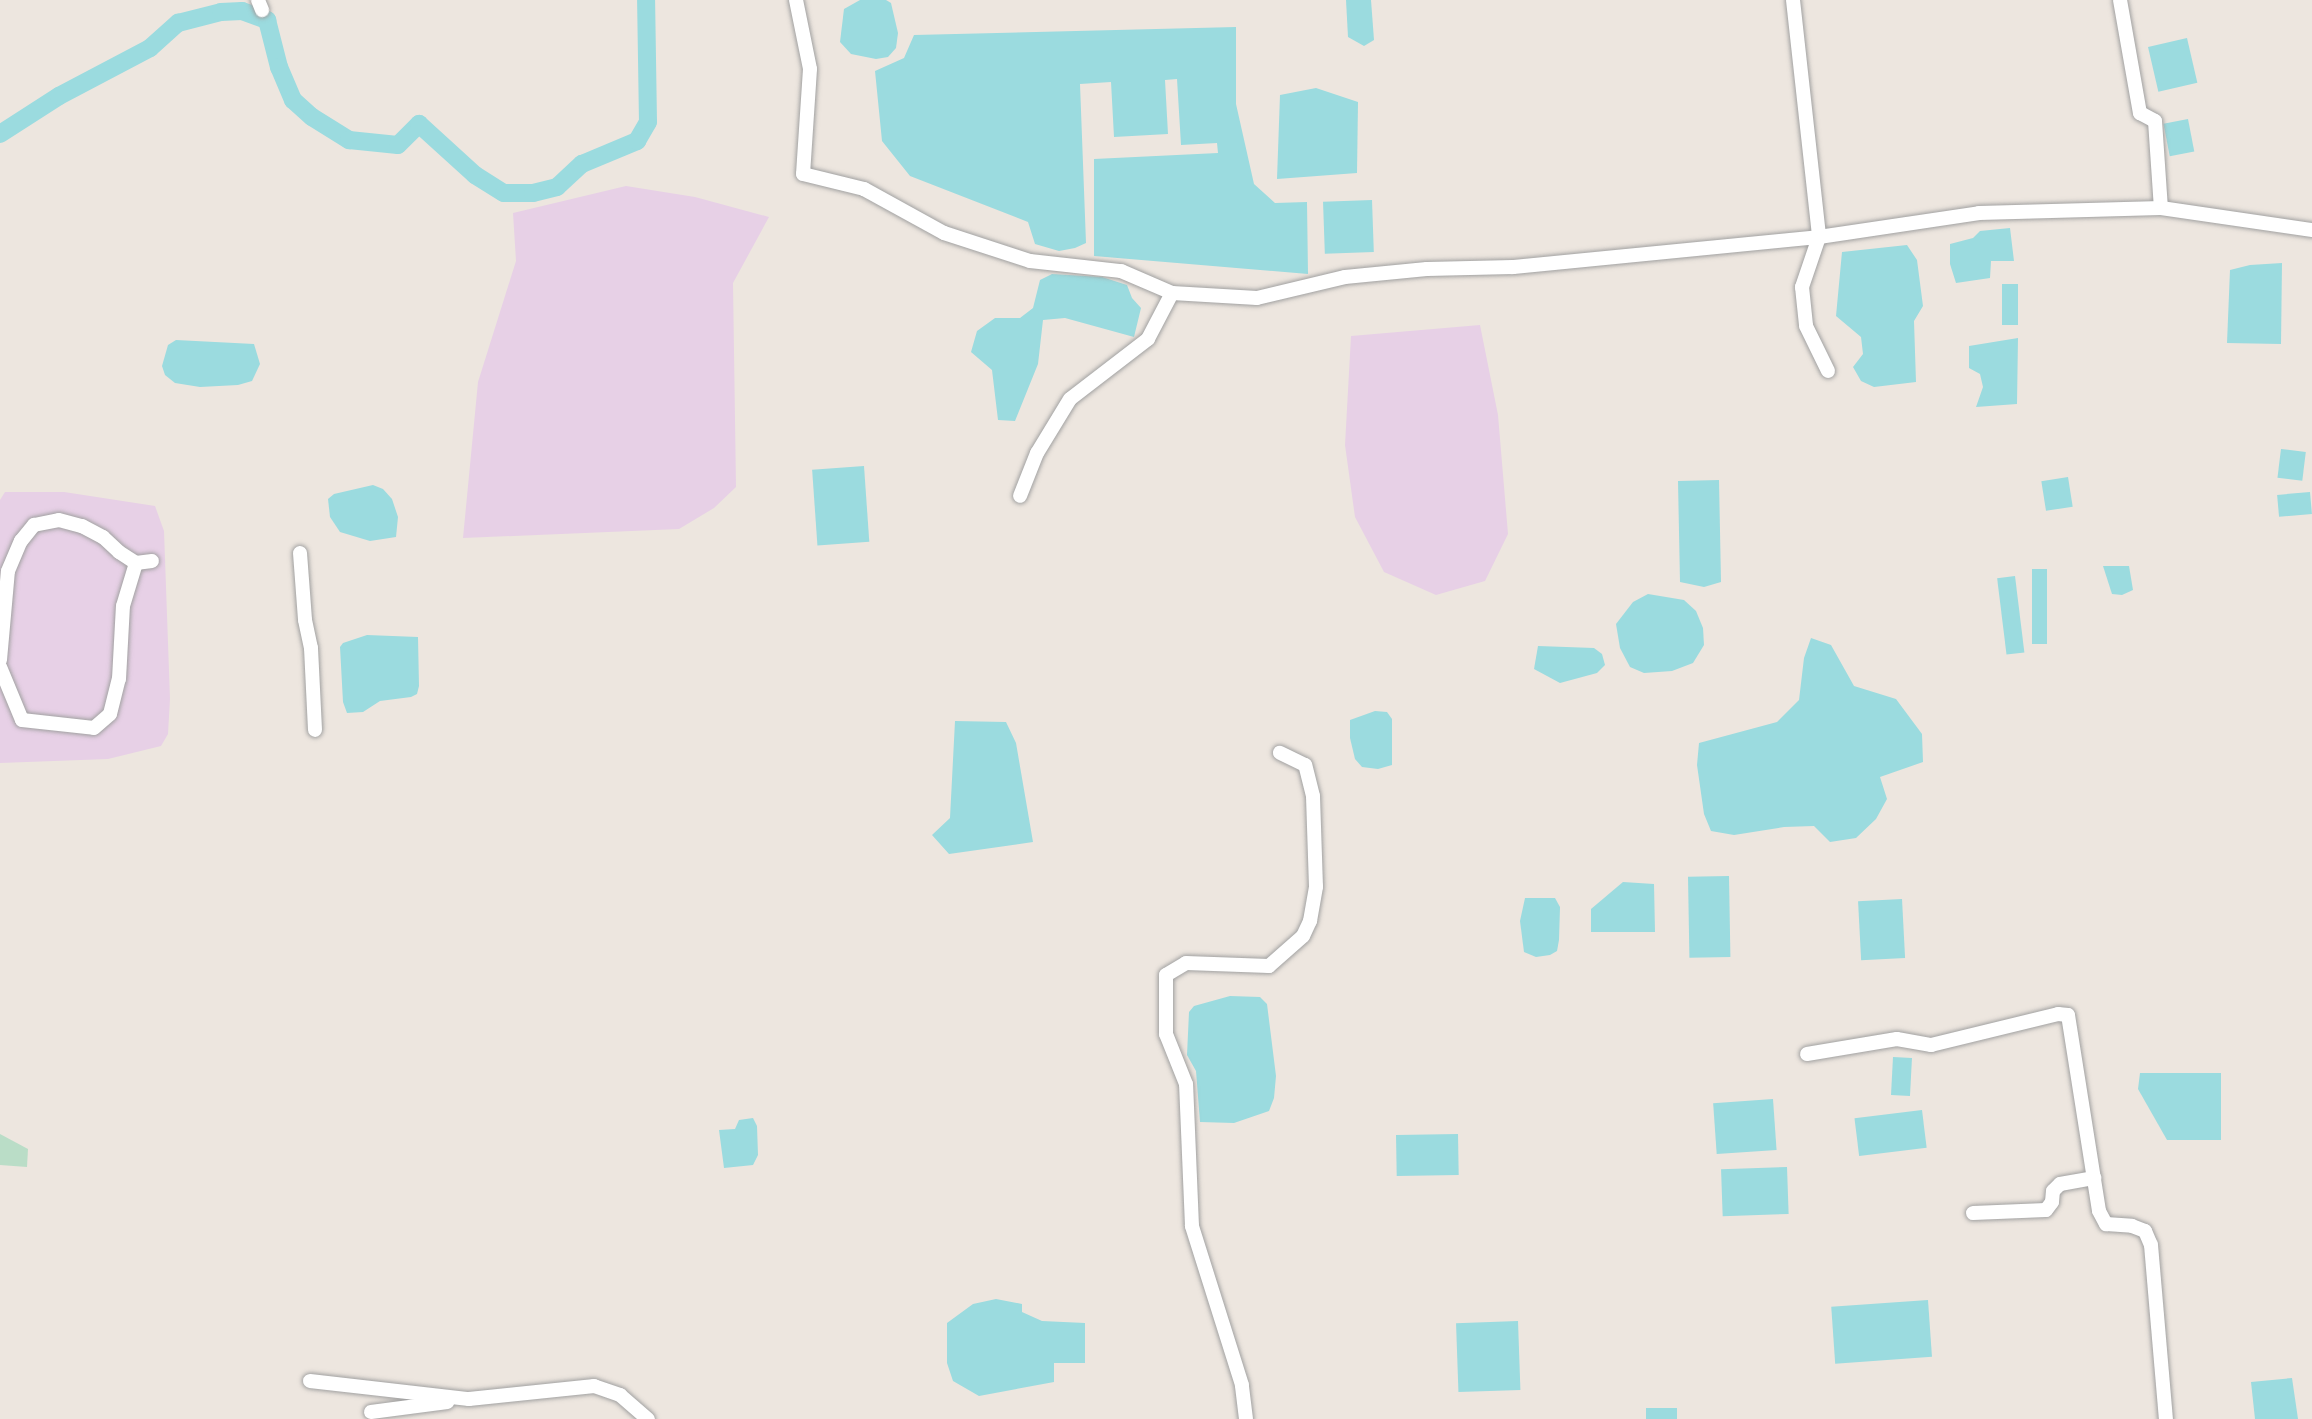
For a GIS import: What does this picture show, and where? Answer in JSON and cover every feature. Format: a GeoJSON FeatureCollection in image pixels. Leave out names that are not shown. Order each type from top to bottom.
{"type":"FeatureCollection","features":[{"type":"Feature","properties":{"kind":"street"},"geometry":{"type":"LineString","coordinates":[[796,0],[810,69],[803,174],[864,189],[944,233],[1030,261],[1121,271],[1172,293],[1257,298],[1345,277],[1427,270],[1513,267],[1819,237],[1979,213],[2161,208],[2312,230]]}},
{"type":"Feature","properties":{"kind":"street"},"geometry":{"type":"LineString","coordinates":[[1793,0],[1819,237],[1802,287],[1806,326],[1828,371]]}},
{"type":"Feature","properties":{"kind":"street"},"geometry":{"type":"LineString","coordinates":[[2120,0],[2140,113],[2155,121],[2161,208]]}},
{"type":"Feature","properties":{"kind":"street"},"geometry":{"type":"LineString","coordinates":[[1020,496],[1037,453],[1070,400],[1148,339],[1172,293]]}},
{"type":"Feature","properties":{"kind":"street"},"geometry":{"type":"LineString","coordinates":[[0,660],[8,571],[21,541],[34,525],[59,520],[82,526],[103,537],[119,552],[136,562],[152,561]]}},
{"type":"Feature","properties":{"kind":"street"},"geometry":{"type":"LineString","coordinates":[[300,553],[305,620],[311,648],[315,730]]}},
{"type":"Feature","properties":{"kind":"street"},"geometry":{"type":"LineString","coordinates":[[0,667],[22,720],[94,729],[110,714],[119,679],[123,606],[136,562]]}},
{"type":"Feature","properties":{"kind":"street"},"geometry":{"type":"LineString","coordinates":[[1246,1419],[1242,1385],[1192,1226],[1186,1084],[1166,1034],[1166,975],[1186,963],[1269,966],[1303,936],[1310,921],[1316,887],[1313,796],[1305,765],[1280,753]]}},
{"type":"Feature","properties":{"kind":"street"},"geometry":{"type":"LineString","coordinates":[[1807,1054],[1897,1039],[1931,1045],[2058,1014],[2068,1015],[2099,1211],[2106,1224],[2132,1226],[2145,1231],[2151,1245],[2166,1419]]}},
{"type":"Feature","properties":{"kind":"street"},"geometry":{"type":"LineString","coordinates":[[1973,1213],[2046,1210],[2052,1202],[2053,1191],[2060,1184],[2094,1178]]}},
{"type":"Feature","properties":{"kind":"street"},"geometry":{"type":"LineString","coordinates":[[310,1381],[470,1399]]}},
{"type":"Feature","properties":{"kind":"street"},"geometry":{"type":"LineString","coordinates":[[371,1412],[594,1386],[620,1395],[648,1419]]}},
{"type":"Feature","properties":{"kind":"shaded area"},"geometry":{"type":"Polygon","coordinates":[[[626,186],[695,197],[769,217],[733,283],[736,487],[714,508],[679,529],[463,538],[478,382],[516,261],[513,213],[626,186]]]}},
{"type":"Feature","properties":{"kind":"shaded area"},"geometry":{"type":"Polygon","coordinates":[[[1480,325],[1498,415],[1508,534],[1485,581],[1436,595],[1384,572],[1355,517],[1345,445],[1351,336],[1480,325]]]}},
{"type":"Feature","properties":{"kind":"shaded area"},"geometry":{"type":"Polygon","coordinates":[[[5,492],[64,492],[155,506],[164,531],[170,699],[168,734],[161,746],[108,759],[0,763],[0,500],[5,492]]]}},
{"type":"Feature","properties":{"kind":"green space"},"geometry":{"type":"Polygon","coordinates":[[[0,1134],[28,1149],[27,1167],[0,1165],[0,1134]]]}},
{"type":"Feature","properties":{"kind":"water"},"geometry":{"type":"Polygon","coordinates":[[[860,0],[886,0],[891,3],[898,33],[896,48],[888,57],[876,59],[851,54],[840,42],[844,9],[860,0]]]}},
{"type":"Feature","properties":{"kind":"water"},"geometry":{"type":"Polygon","coordinates":[[[1346,0],[1371,0],[1374,40],[1364,46],[1348,37],[1346,0]]]}},
{"type":"Feature","properties":{"kind":"water"},"geometry":{"type":"Polygon","coordinates":[[[1236,27],[1236,104],[1254,184],[1275,203],[1307,202],[1308,274],[1094,256],[1094,159],[1218,153],[1217,143],[1181,145],[1177,79],[1165,80],[1168,134],[1114,137],[1111,82],[1080,84],[1086,243],[1075,248],[1059,251],[1035,244],[1028,222],[910,176],[882,141],[875,71],[904,58],[914,35],[1236,27]]]}},
{"type":"Feature","properties":{"kind":"water"},"geometry":{"type":"Polygon","coordinates":[[[2187,38],[2197,83],[2158,92],[2148,47],[2187,38]]]}},
{"type":"Feature","properties":{"kind":"water"},"geometry":{"type":"Polygon","coordinates":[[[1316,88],[1358,102],[1357,173],[1277,179],[1280,95],[1316,88]]]}},
{"type":"Feature","properties":{"kind":"water"},"geometry":{"type":"Polygon","coordinates":[[[2188,119],[2194,151],[2170,156],[2163,124],[2188,119]]]}},
{"type":"Feature","properties":{"kind":"water"},"geometry":{"type":"Polygon","coordinates":[[[1372,200],[1374,252],[1325,254],[1323,202],[1372,200]]]}},
{"type":"Feature","properties":{"kind":"water"},"geometry":{"type":"Polygon","coordinates":[[[2010,228],[2014,261],[1991,261],[1990,278],[1956,283],[1950,264],[1950,244],[1973,238],[1980,231],[2010,228]]]}},
{"type":"Feature","properties":{"kind":"water"},"geometry":{"type":"Polygon","coordinates":[[[1907,245],[1917,260],[1923,306],[1914,321],[1916,382],[1874,387],[1861,381],[1853,367],[1863,354],[1861,337],[1836,316],[1842,252],[1907,245]]]}},
{"type":"Feature","properties":{"kind":"water"},"geometry":{"type":"Polygon","coordinates":[[[2282,263],[2281,344],[2227,343],[2230,270],[2250,265],[2282,263]]]}},
{"type":"Feature","properties":{"kind":"water"},"geometry":{"type":"Polygon","coordinates":[[[1052,274],[1102,277],[1127,285],[1132,298],[1141,308],[1134,337],[1065,318],[1043,320],[1038,364],[1015,421],[998,420],[992,370],[971,352],[977,331],[995,318],[1020,318],[1033,308],[1040,280],[1052,274]]]}},
{"type":"Feature","properties":{"kind":"water"},"geometry":{"type":"Polygon","coordinates":[[[2002,284],[2018,284],[2018,325],[2002,325],[2002,284]]]}},
{"type":"Feature","properties":{"kind":"water"},"geometry":{"type":"Polygon","coordinates":[[[2018,338],[2017,404],[1976,407],[1983,387],[1980,374],[1969,368],[1969,346],[2018,338]]]}},
{"type":"Feature","properties":{"kind":"water"},"geometry":{"type":"Polygon","coordinates":[[[176,340],[254,344],[260,364],[252,381],[238,385],[200,387],[175,383],[165,375],[162,366],[168,345],[176,340]]]}},
{"type":"Feature","properties":{"kind":"water"},"geometry":{"type":"Polygon","coordinates":[[[2281,449],[2306,452],[2302,481],[2277,478],[2281,449]]]}},
{"type":"Feature","properties":{"kind":"water"},"geometry":{"type":"Polygon","coordinates":[[[864,466],[869,542],[817,545],[812,470],[864,466]]]}},
{"type":"Feature","properties":{"kind":"water"},"geometry":{"type":"Polygon","coordinates":[[[2068,477],[2073,507],[2046,511],[2041,481],[2068,477]]]}},
{"type":"Feature","properties":{"kind":"water"},"geometry":{"type":"Polygon","coordinates":[[[1719,480],[1721,582],[1704,587],[1680,582],[1678,481],[1719,480]]]}},
{"type":"Feature","properties":{"kind":"water"},"geometry":{"type":"Polygon","coordinates":[[[373,485],[383,489],[392,499],[398,517],[396,537],[370,541],[340,532],[330,517],[328,499],[334,494],[373,485]]]}},
{"type":"Feature","properties":{"kind":"water"},"geometry":{"type":"Polygon","coordinates":[[[2310,492],[2312,514],[2279,517],[2277,495],[2310,492]]]}},
{"type":"Feature","properties":{"kind":"water"},"geometry":{"type":"Polygon","coordinates":[[[2103,566],[2129,566],[2133,590],[2122,595],[2112,594],[2103,566]]]}},
{"type":"Feature","properties":{"kind":"water"},"geometry":{"type":"Polygon","coordinates":[[[2032,569],[2047,569],[2047,644],[2032,644],[2032,569]]]}},
{"type":"Feature","properties":{"kind":"water"},"geometry":{"type":"Polygon","coordinates":[[[2015,576],[2024,652],[2007,655],[1997,578],[2015,576]]]}},
{"type":"Feature","properties":{"kind":"water"},"geometry":{"type":"Polygon","coordinates":[[[1648,594],[1684,600],[1696,611],[1703,628],[1704,645],[1693,663],[1672,671],[1644,673],[1630,667],[1620,648],[1616,624],[1633,602],[1648,594]]]}},
{"type":"Feature","properties":{"kind":"water"},"geometry":{"type":"Polygon","coordinates":[[[367,635],[418,637],[417,694],[380,701],[363,712],[347,713],[343,702],[340,647],[343,643],[367,635]]]}},
{"type":"Feature","properties":{"kind":"water"},"geometry":{"type":"Polygon","coordinates":[[[1811,638],[1831,645],[1854,686],[1896,699],[1922,734],[1923,762],[1880,777],[1887,799],[1876,819],[1856,838],[1830,842],[1814,826],[1784,827],[1734,835],[1711,831],[1704,814],[1697,765],[1699,743],[1777,722],[1799,700],[1804,658],[1811,638]]]}},
{"type":"Feature","properties":{"kind":"water"},"geometry":{"type":"Polygon","coordinates":[[[1538,646],[1594,648],[1602,654],[1605,665],[1597,673],[1560,683],[1534,669],[1538,646]]]}},
{"type":"Feature","properties":{"kind":"water"},"geometry":{"type":"Polygon","coordinates":[[[1375,711],[1387,712],[1392,719],[1392,765],[1378,769],[1362,767],[1355,759],[1350,738],[1350,720],[1375,711]]]}},
{"type":"Feature","properties":{"kind":"water"},"geometry":{"type":"Polygon","coordinates":[[[955,721],[1006,722],[1016,743],[1033,842],[949,854],[932,835],[950,818],[955,721]]]}},
{"type":"Feature","properties":{"kind":"water"},"geometry":{"type":"Polygon","coordinates":[[[1729,876],[1730,957],[1689,958],[1688,877],[1729,876]]]}},
{"type":"Feature","properties":{"kind":"water"},"geometry":{"type":"Polygon","coordinates":[[[1623,882],[1654,884],[1655,932],[1591,932],[1591,909],[1623,882]]]}},
{"type":"Feature","properties":{"kind":"water"},"geometry":{"type":"Polygon","coordinates":[[[1525,898],[1555,898],[1560,907],[1557,951],[1550,955],[1536,957],[1524,952],[1520,921],[1525,898]]]}},
{"type":"Feature","properties":{"kind":"water"},"geometry":{"type":"Polygon","coordinates":[[[1902,899],[1905,958],[1861,960],[1858,901],[1902,899]]]}},
{"type":"Feature","properties":{"kind":"water"},"geometry":{"type":"Polygon","coordinates":[[[1230,996],[1260,997],[1267,1004],[1276,1076],[1274,1098],[1269,1111],[1234,1123],[1200,1122],[1196,1071],[1187,1055],[1189,1012],[1194,1006],[1230,996]]]}},
{"type":"Feature","properties":{"kind":"water"},"geometry":{"type":"Polygon","coordinates":[[[1893,1057],[1912,1058],[1910,1096],[1891,1095],[1893,1057]]]}},
{"type":"Feature","properties":{"kind":"water"},"geometry":{"type":"Polygon","coordinates":[[[2140,1073],[2221,1073],[2221,1140],[2167,1140],[2138,1089],[2140,1073]]]}},
{"type":"Feature","properties":{"kind":"water"},"geometry":{"type":"Polygon","coordinates":[[[1773,1099],[1777,1150],[1717,1154],[1713,1103],[1773,1099]]]}},
{"type":"Feature","properties":{"kind":"water"},"geometry":{"type":"Polygon","coordinates":[[[1922,1110],[1927,1148],[1859,1156],[1855,1118],[1922,1110]]]}},
{"type":"Feature","properties":{"kind":"water"},"geometry":{"type":"Polygon","coordinates":[[[753,1118],[757,1126],[758,1155],[753,1165],[724,1168],[719,1130],[735,1129],[739,1120],[753,1118]]]}},
{"type":"Feature","properties":{"kind":"water"},"geometry":{"type":"Polygon","coordinates":[[[1458,1134],[1459,1175],[1397,1176],[1396,1135],[1458,1134]]]}},
{"type":"Feature","properties":{"kind":"water"},"geometry":{"type":"Polygon","coordinates":[[[1787,1167],[1789,1214],[1723,1216],[1721,1169],[1787,1167]]]}},
{"type":"Feature","properties":{"kind":"water"},"geometry":{"type":"Polygon","coordinates":[[[996,1299],[1022,1304],[1022,1312],[1042,1321],[1085,1323],[1085,1363],[1054,1363],[1054,1382],[979,1396],[953,1381],[947,1363],[947,1323],[973,1304],[996,1299]]]}},
{"type":"Feature","properties":{"kind":"water"},"geometry":{"type":"Polygon","coordinates":[[[1928,1300],[1932,1357],[1835,1364],[1831,1307],[1928,1300]]]}},
{"type":"Feature","properties":{"kind":"water"},"geometry":{"type":"Polygon","coordinates":[[[1518,1321],[1520,1390],[1458,1392],[1456,1323],[1518,1321]]]}},
{"type":"Feature","properties":{"kind":"water"},"geometry":{"type":"Polygon","coordinates":[[[2292,1378],[2298,1419],[2255,1419],[2251,1382],[2292,1378]]]}},
{"type":"Feature","properties":{"kind":"water"},"geometry":{"type":"Polygon","coordinates":[[[1646,1408],[1677,1408],[1677,1419],[1646,1419],[1646,1408]]]}},
{"type":"Feature","properties":{"kind":"waterway"},"geometry":{"type":"LineString","coordinates":[[0,134],[59,96],[150,48],[178,23],[221,12],[242,11],[267,20],[279,67],[293,100],[312,117],[349,140],[398,145],[419,124],[475,175],[504,193],[533,193],[557,187],[582,164],[637,141],[648,122],[646,0]]}}]}
